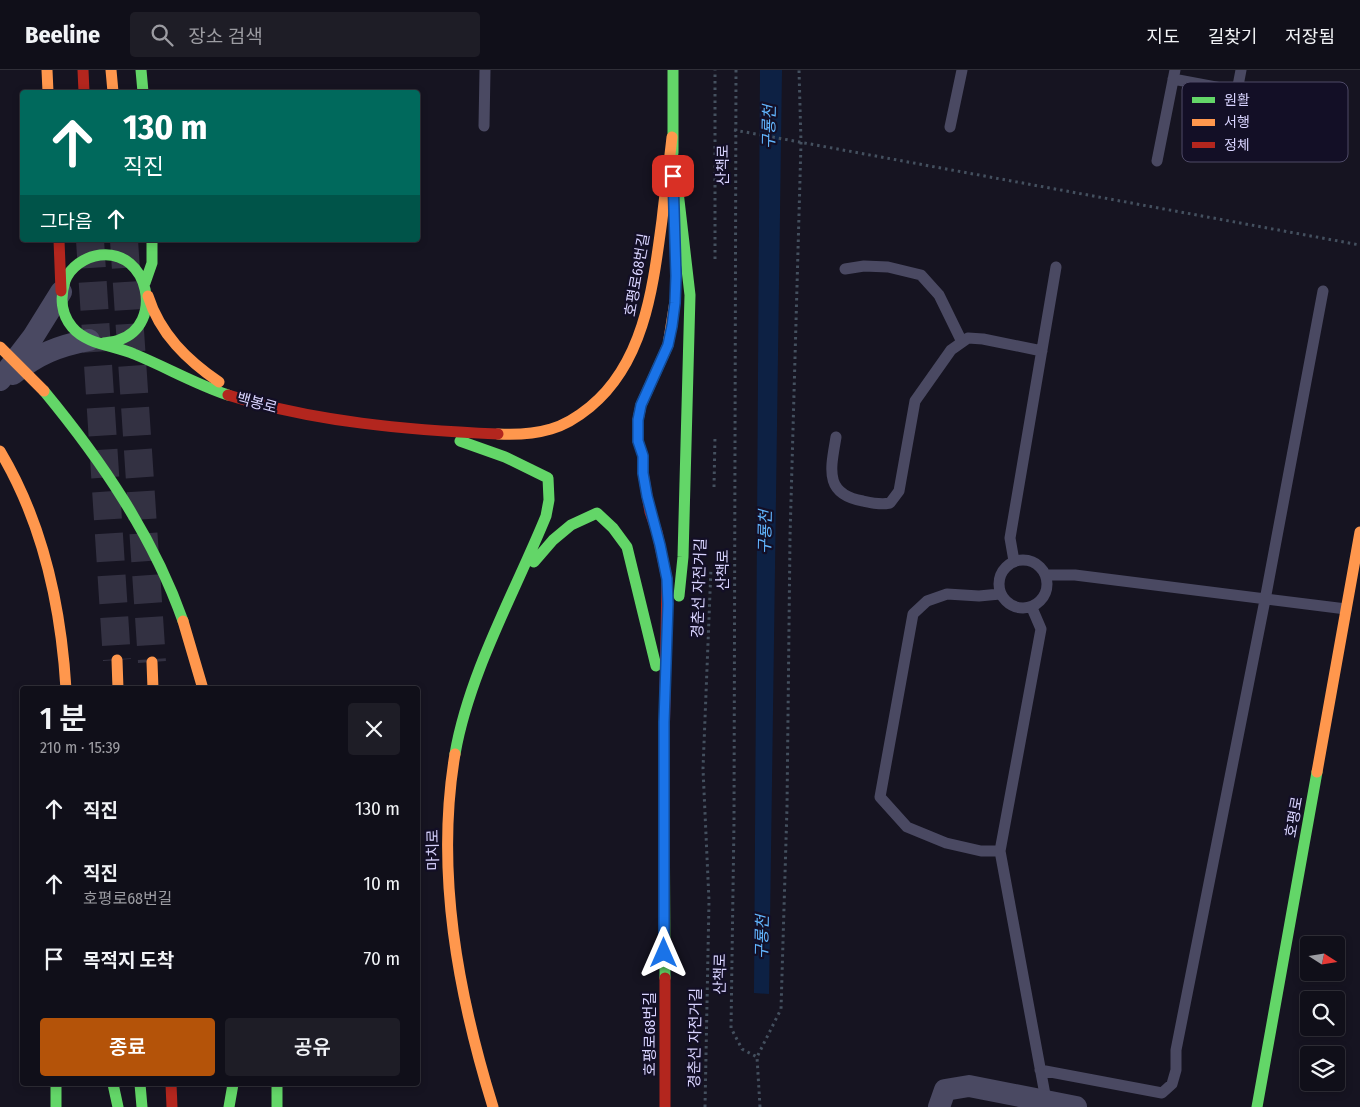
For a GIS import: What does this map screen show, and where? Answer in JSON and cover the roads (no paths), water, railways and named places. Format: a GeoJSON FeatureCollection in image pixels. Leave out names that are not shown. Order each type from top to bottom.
{"type":"FeatureCollection","features":[{"type":"Feature","properties":{"kind":"main road"},"geometry":{"type":"LineString","coordinates":[[47,70],[48,90]]}},
{"type":"Feature","properties":{"kind":"main road"},"geometry":{"type":"LineString","coordinates":[[83,70],[84,90]]}},
{"type":"Feature","properties":{"kind":"main road"},"geometry":{"type":"LineString","coordinates":[[111,70],[113,90]]}},
{"type":"Feature","properties":{"kind":"main road"},"geometry":{"type":"LineString","coordinates":[[141,70],[143,90]]}},
{"type":"Feature","properties":{"kind":"main road","name":"호평로68번길"},"geometry":{"type":"LineString","coordinates":[[673,70],[672,137],[675,266]]}},
{"type":"Feature","properties":{"kind":"main road"},"geometry":{"type":"LineString","coordinates":[[664,722],[676,634],[683,557],[690,295],[672,137]]}},
{"type":"Feature","properties":{"kind":"main road","name":"호평로68번길"},"geometry":{"type":"LineString","coordinates":[[569,422],[595,403],[611,386],[636,344],[646,316],[654,283],[672,137]]}},
{"type":"Feature","properties":{"kind":"main road"},"geometry":{"type":"LineString","coordinates":[[59,242],[61,307],[66,321],[76,332],[96,341],[118,340],[132,333],[141,322],[146,310],[148,296]]}},
{"type":"Feature","properties":{"kind":"main road"},"geometry":{"type":"LineString","coordinates":[[145,283],[152,263],[152,242]]}},
{"type":"Feature","properties":{"kind":"main road"},"geometry":{"type":"LineString","coordinates":[[61,292],[66,278],[76,266],[88,258],[102,255],[128,262],[138,271],[145,283],[151,310],[156,320],[176,345],[200,368],[245,400]]}},
{"type":"Feature","properties":{"kind":"main road"},"geometry":{"type":"LineString","coordinates":[[629,428],[640,445],[638,420],[641,405],[668,345],[675,294]]}},
{"type":"Feature","properties":{"kind":"main road","name":"백봉로"},"geometry":{"type":"LineString","coordinates":[[96,341],[132,353],[212,390],[245,400],[359,424],[420,430]]}},
{"type":"Feature","properties":{"kind":"main road"},"geometry":{"type":"LineString","coordinates":[[0,347],[44,391],[69,420],[101,464],[151,548],[174,599],[202,686]]}},
{"type":"Feature","properties":{"kind":"main road"},"geometry":{"type":"LineString","coordinates":[[420,430],[515,433],[552,429],[583,415],[600,414]]}},
{"type":"Feature","properties":{"kind":"main road"},"geometry":{"type":"LineString","coordinates":[[552,439],[556,432],[569,422]]}},
{"type":"Feature","properties":{"kind":"main road"},"geometry":{"type":"LineString","coordinates":[[420,430],[467,443],[528,467],[548,478],[555,493],[561,498]]}},
{"type":"Feature","properties":{"kind":"main road"},"geometry":{"type":"LineString","coordinates":[[1,453],[25,499],[40,544],[52,588],[62,638],[66,686]]}},
{"type":"Feature","properties":{"kind":"main road","name":"마치로"},"geometry":{"type":"LineString","coordinates":[[493,1107],[469,1025],[459,976],[448,876],[449,792],[454,751],[488,647],[546,516],[548,478],[546,462]]}},
{"type":"Feature","properties":{"kind":"main road","name":"호평로68번길"},"geometry":{"type":"LineString","coordinates":[[632,494],[637,488],[643,469],[650,512],[657,532],[667,579],[668,604],[664,722],[665,1107]]}},
{"type":"Feature","properties":{"kind":"main road"},"geometry":{"type":"LineString","coordinates":[[581,511],[597,513],[613,509]]}},
{"type":"Feature","properties":{"kind":"main road","name":"호평로68번길"},"geometry":{"type":"LineString","coordinates":[[597,513],[614,528],[627,547],[656,664],[664,722]]}},
{"type":"Feature","properties":{"kind":"main road","name":"마치로"},"geometry":{"type":"LineString","coordinates":[[510,598],[522,576],[553,540],[571,525],[597,513]]}},
{"type":"Feature","properties":{"kind":"main road","name":"호평로"},"geometry":{"type":"LineString","coordinates":[[1258,1107],[1360,532]]}},
{"type":"Feature","properties":{"kind":"main road"},"geometry":{"type":"LineString","coordinates":[[116,660],[118,686]]}},
{"type":"Feature","properties":{"kind":"main road"},"geometry":{"type":"LineString","coordinates":[[152,662],[153,686]]}},
{"type":"Feature","properties":{"kind":"main road"},"geometry":{"type":"LineString","coordinates":[[56,1086],[56,1107]]}},
{"type":"Feature","properties":{"kind":"main road"},"geometry":{"type":"LineString","coordinates":[[113,1086],[118,1107]]}},
{"type":"Feature","properties":{"kind":"main road"},"geometry":{"type":"LineString","coordinates":[[140,1086],[142,1107]]}},
{"type":"Feature","properties":{"kind":"main road"},"geometry":{"type":"LineString","coordinates":[[171,1086],[172,1107]]}},
{"type":"Feature","properties":{"kind":"main road"},"geometry":{"type":"LineString","coordinates":[[229,1107],[233,1086]]}},
{"type":"Feature","properties":{"kind":"main road"},"geometry":{"type":"LineString","coordinates":[[277,1086],[277,1107]]}},
{"type":"Feature","properties":{"kind":"street"},"geometry":{"type":"LineString","coordinates":[[0,382],[33,337],[61,292]]}},
{"type":"Feature","properties":{"kind":"street"},"geometry":{"type":"LineString","coordinates":[[0,382],[45,352],[66,344],[96,341]]}},
{"type":"Feature","properties":{"kind":"street"},"geometry":{"type":"LineString","coordinates":[[939,1107],[946,1090],[969,1086],[1076,1107]]}},
{"type":"Feature","properties":{"kind":"lane"},"geometry":{"type":"LineString","coordinates":[[484,126],[485,70]]}},
{"type":"Feature","properties":{"kind":"lane"},"geometry":{"type":"LineString","coordinates":[[950,127],[962,70]]}},
{"type":"Feature","properties":{"kind":"lane"},"geometry":{"type":"LineString","coordinates":[[1157,161],[1174,74],[1204,82]]}},
{"type":"Feature","properties":{"kind":"lane"},"geometry":{"type":"LineString","coordinates":[[845,270],[864,266],[888,267],[922,275],[939,295],[962,342]]}},
{"type":"Feature","properties":{"kind":"lane"},"geometry":{"type":"LineString","coordinates":[[1014,561],[1010,538],[1056,267]]}},
{"type":"Feature","properties":{"kind":"lane"},"geometry":{"type":"LineString","coordinates":[[1040,1070],[1162,1093],[1172,1084],[1176,1070],[1176,1050],[1265,600],[1323,291]]}},
{"type":"Feature","properties":{"kind":"lane"},"geometry":{"type":"LineString","coordinates":[[836,437],[830,469],[839,492],[853,499],[881,505],[890,503],[899,491],[915,401],[951,350],[968,338],[983,339],[1042,351]]}},
{"type":"Feature","properties":{"kind":"lane"},"geometry":{"type":"LineString","coordinates":[[1027,560],[1039,565],[1046,576],[1048,588],[1042,600],[1032,608],[1019,609],[1008,604],[1000,594],[998,581],[1004,569],[1014,561],[1027,560]]}},
{"type":"Feature","properties":{"kind":"lane"},"geometry":{"type":"LineString","coordinates":[[1046,576],[1076,575],[1346,609]]}},
{"type":"Feature","properties":{"kind":"lane"},"geometry":{"type":"LineString","coordinates":[[1000,594],[979,596],[947,594],[927,601],[913,614],[880,797],[907,827],[946,843],[981,851],[1000,851]]}},
{"type":"Feature","properties":{"kind":"lane"},"geometry":{"type":"LineString","coordinates":[[1032,608],[1041,629],[1000,851],[1046,1100]]}},
{"type":"Feature","properties":{"kind":"water","name":"구룡천"},"geometry":{"type":"Polygon","coordinates":[[[760,70],[782,70],[769,994],[754,993],[760,70]]]}},
{"type":"Feature","properties":{"kind":"tunnel"},"geometry":{"type":"LineString","coordinates":[[90,242],[117,660]]}},
{"type":"Feature","properties":{"kind":"tunnel"},"geometry":{"type":"LineString","coordinates":[[124,242],[152,662]]}}]}
